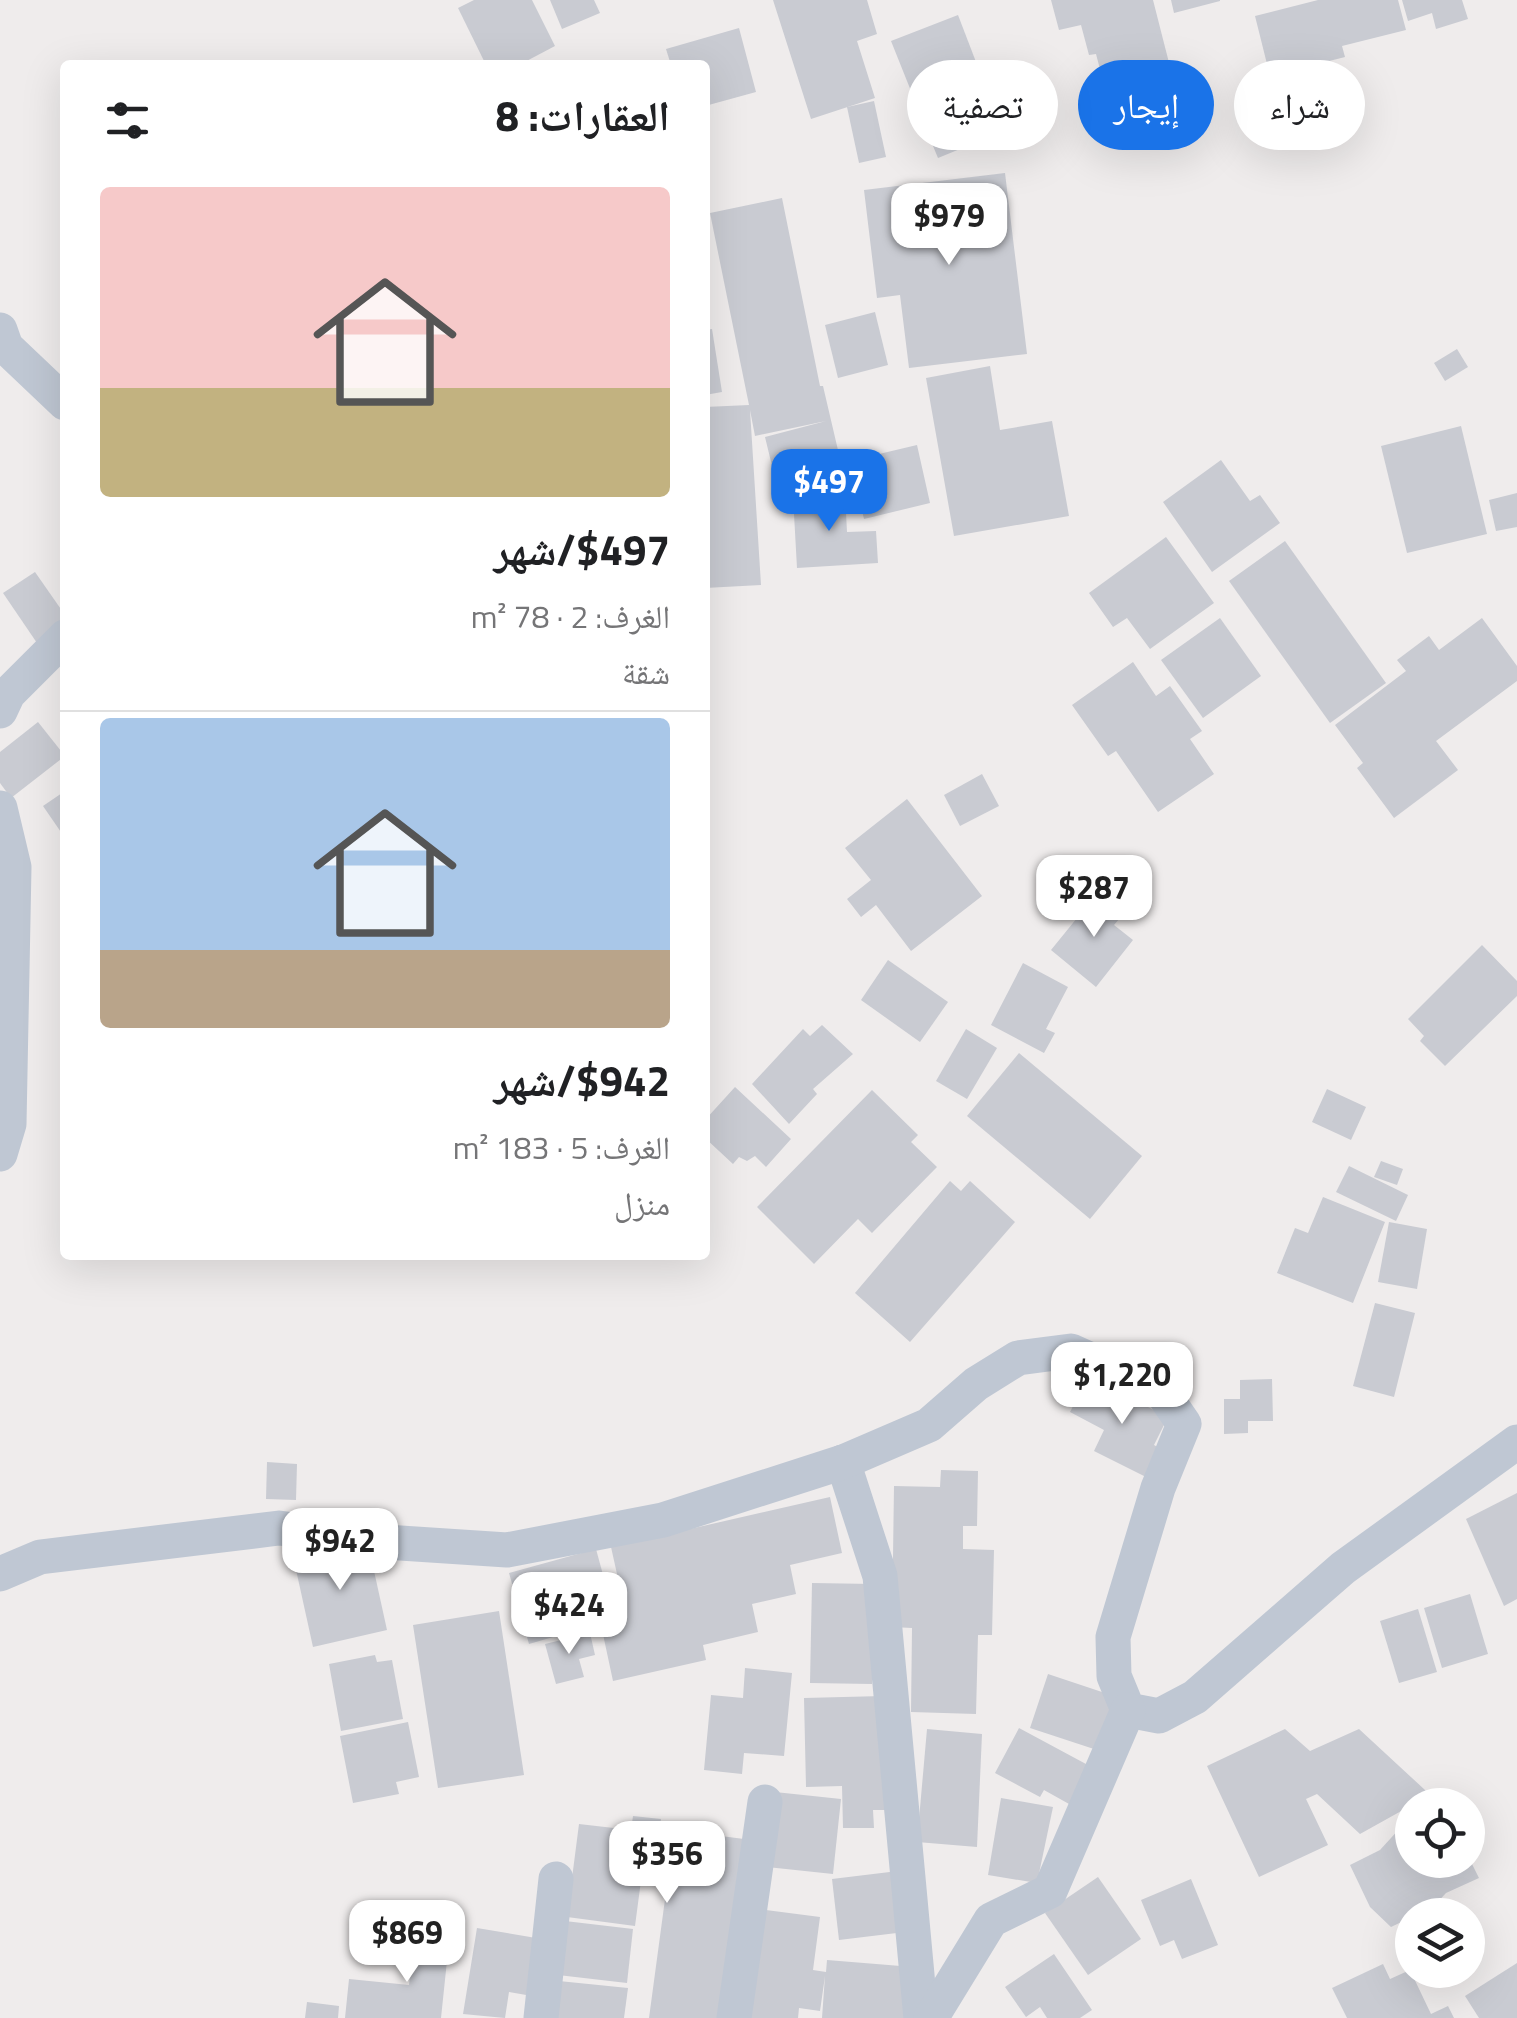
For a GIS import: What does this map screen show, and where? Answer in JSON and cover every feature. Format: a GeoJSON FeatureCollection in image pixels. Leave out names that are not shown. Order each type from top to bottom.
{"type":"FeatureCollection","features":[{"type":"Feature","properties":{"kind":"street"},"geometry":{"type":"LineString","coordinates":[[0,330],[6,346],[60,399]]}},
{"type":"Feature","properties":{"kind":"street"},"geometry":{"type":"LineString","coordinates":[[0,712],[8,694],[60,642]]}},
{"type":"Feature","properties":{"kind":"street"},"geometry":{"type":"LineString","coordinates":[[0,808],[14,867],[10,1124],[0,1154]]}},
{"type":"Feature","properties":{"kind":"street"},"geometry":{"type":"LineString","coordinates":[[0,1574],[40,1557],[280,1528],[385,1542],[507,1550],[663,1520],[843,1462],[929,1425],[976,1384],[1018,1358],[1070,1351],[1162,1392],[1184,1424],[1158,1488],[1113,1637],[1114,1676],[1128,1710],[1050,1891],[991,1920],[931,2018]]}},
{"type":"Feature","properties":{"kind":"street"},"geometry":{"type":"LineString","coordinates":[[1128,1710],[1159,1716],[1195,1697],[1342,1568],[1517,1442]]}},
{"type":"Feature","properties":{"kind":"street"},"geometry":{"type":"LineString","coordinates":[[843,1462],[880,1576],[921,2018]]}},
{"type":"Feature","properties":{"kind":"street"},"geometry":{"type":"LineString","coordinates":[[734,2018],[765,1802]]}},
{"type":"Feature","properties":{"kind":"street"},"geometry":{"type":"LineString","coordinates":[[541,2018],[556,1879]]}},
{"type":"Feature","properties":{"kind":"building"},"geometry":{"type":"Polygon","coordinates":[[[474,0],[532,0],[555,46],[528,60],[484,60],[458,8],[474,0]]]}},
{"type":"Feature","properties":{"kind":"building"},"geometry":{"type":"Polygon","coordinates":[[[550,0],[594,0],[600,13],[562,29],[550,0]]]}},
{"type":"Feature","properties":{"kind":"building"},"geometry":{"type":"Polygon","coordinates":[[[773,0],[867,0],[877,34],[857,41],[875,98],[811,119],[773,0]]]}},
{"type":"Feature","properties":{"kind":"building"},"geometry":{"type":"Polygon","coordinates":[[[1051,0],[1153,0],[1168,60],[1098,60],[1096,54],[1089,55],[1081,25],[1059,30],[1051,0]]]}},
{"type":"Feature","properties":{"kind":"building"},"geometry":{"type":"Polygon","coordinates":[[[1171,0],[1220,0],[1220,1],[1174,13],[1171,0]]]}},
{"type":"Feature","properties":{"kind":"building"},"geometry":{"type":"Polygon","coordinates":[[[1318,0],[1398,0],[1406,30],[1342,46],[1345,57],[1333,60],[1266,60],[1255,16],[1318,0]]]}},
{"type":"Feature","properties":{"kind":"building"},"geometry":{"type":"Polygon","coordinates":[[[1402,0],[1462,0],[1468,19],[1436,29],[1432,13],[1408,21],[1402,0]]]}},
{"type":"Feature","properties":{"kind":"building"},"geometry":{"type":"Polygon","coordinates":[[[958,15],[975,60],[907,60],[907,81],[891,41],[958,15]]]}},
{"type":"Feature","properties":{"kind":"building"},"geometry":{"type":"Polygon","coordinates":[[[739,28],[756,92],[710,105],[710,60],[669,60],[666,49],[739,28]]]}},
{"type":"Feature","properties":{"kind":"building"},"geometry":{"type":"Polygon","coordinates":[[[874,101],[886,157],[859,163],[847,107],[874,101]]]}},
{"type":"Feature","properties":{"kind":"building"},"geometry":{"type":"Polygon","coordinates":[[[935,150],[958,150],[938,158],[935,150]]]}},
{"type":"Feature","properties":{"kind":"building"},"geometry":{"type":"Polygon","coordinates":[[[1005,173],[1027,354],[909,368],[900,295],[877,298],[864,190],[1005,173]]]}},
{"type":"Feature","properties":{"kind":"building"},"geometry":{"type":"Polygon","coordinates":[[[782,198],[820,386],[841,463],[917,445],[930,503],[864,519],[855,482],[780,499],[765,437],[826,421],[755,436],[750,410],[761,585],[710,588],[710,407],[749,405],[710,213],[782,198]]]}},
{"type":"Feature","properties":{"kind":"building"},"geometry":{"type":"Polygon","coordinates":[[[875,312],[888,365],[838,378],[825,325],[875,312]]]}},
{"type":"Feature","properties":{"kind":"building"},"geometry":{"type":"Polygon","coordinates":[[[710,329],[722,392],[710,394],[710,329]]]}},
{"type":"Feature","properties":{"kind":"building"},"geometry":{"type":"Polygon","coordinates":[[[1457,349],[1468,367],[1445,381],[1434,363],[1457,349]]]}},
{"type":"Feature","properties":{"kind":"building"},"geometry":{"type":"Polygon","coordinates":[[[990,366],[1000,430],[1052,421],[1069,516],[954,536],[926,378],[990,366]]]}},
{"type":"Feature","properties":{"kind":"building"},"geometry":{"type":"Polygon","coordinates":[[[1461,426],[1487,534],[1407,553],[1381,446],[1461,426]]]}},
{"type":"Feature","properties":{"kind":"building"},"geometry":{"type":"Polygon","coordinates":[[[1221,460],[1250,501],[1260,495],[1280,523],[1212,572],[1163,502],[1221,460]]]}},
{"type":"Feature","properties":{"kind":"building"},"geometry":{"type":"Polygon","coordinates":[[[845,493],[847,532],[876,531],[878,563],[797,568],[793,496],[845,493]]]}},
{"type":"Feature","properties":{"kind":"building"},"geometry":{"type":"Polygon","coordinates":[[[1517,493],[1517,527],[1496,531],[1489,500],[1517,493]]]}},
{"type":"Feature","properties":{"kind":"building"},"geometry":{"type":"Polygon","coordinates":[[[1166,537],[1214,603],[1150,649],[1127,618],[1113,627],[1089,593],[1166,537]]]}},
{"type":"Feature","properties":{"kind":"building"},"geometry":{"type":"Polygon","coordinates":[[[1285,541],[1386,683],[1330,723],[1229,581],[1285,541]]]}},
{"type":"Feature","properties":{"kind":"building"},"geometry":{"type":"Polygon","coordinates":[[[35,572],[60,608],[60,627],[37,643],[3,593],[35,572]]]}},
{"type":"Feature","properties":{"kind":"building"},"geometry":{"type":"Polygon","coordinates":[[[1220,618],[1261,676],[1203,718],[1161,660],[1220,618]]]}},
{"type":"Feature","properties":{"kind":"building"},"geometry":{"type":"Polygon","coordinates":[[[1482,618],[1517,666],[1517,681],[1436,741],[1458,770],[1394,818],[1357,768],[1363,763],[1335,725],[1406,671],[1397,660],[1429,636],[1439,650],[1482,618]]]}},
{"type":"Feature","properties":{"kind":"building"},"geometry":{"type":"Polygon","coordinates":[[[1133,662],[1156,696],[1170,686],[1202,731],[1190,739],[1214,774],[1158,812],[1116,751],[1108,756],[1072,705],[1133,662]]]}},
{"type":"Feature","properties":{"kind":"building"},"geometry":{"type":"Polygon","coordinates":[[[38,722],[60,750],[60,760],[11,798],[0,783],[0,752],[38,722]]]}},
{"type":"Feature","properties":{"kind":"building"},"geometry":{"type":"Polygon","coordinates":[[[982,774],[999,806],[960,826],[944,795],[982,774]]]}},
{"type":"Feature","properties":{"kind":"building"},"geometry":{"type":"Polygon","coordinates":[[[60,794],[60,831],[43,806],[60,794]]]}},
{"type":"Feature","properties":{"kind":"building"},"geometry":{"type":"Polygon","coordinates":[[[907,799],[982,896],[911,951],[876,905],[861,917],[847,899],[871,880],[845,848],[907,799]]]}},
{"type":"Feature","properties":{"kind":"building"},"geometry":{"type":"Polygon","coordinates":[[[1099,891],[1125,912],[1114,925],[1133,940],[1096,987],[1051,950],[1099,891]]]}},
{"type":"Feature","properties":{"kind":"building"},"geometry":{"type":"Polygon","coordinates":[[[1482,945],[1517,981],[1517,996],[1445,1066],[1420,1041],[1424,1036],[1408,1019],[1482,945]]]}},
{"type":"Feature","properties":{"kind":"building"},"geometry":{"type":"Polygon","coordinates":[[[888,960],[948,1002],[920,1042],[861,1000],[888,960]]]}},
{"type":"Feature","properties":{"kind":"building"},"geometry":{"type":"Polygon","coordinates":[[[1023,963],[1068,987],[1046,1029],[1055,1033],[1044,1053],[991,1025],[1023,963]]]}},
{"type":"Feature","properties":{"kind":"building"},"geometry":{"type":"Polygon","coordinates":[[[822,1025],[853,1054],[813,1089],[817,1094],[789,1124],[752,1084],[803,1029],[810,1036],[822,1025]]]}},
{"type":"Feature","properties":{"kind":"building"},"geometry":{"type":"Polygon","coordinates":[[[966,1029],[997,1048],[967,1099],[936,1081],[966,1029]]]}},
{"type":"Feature","properties":{"kind":"building"},"geometry":{"type":"Polygon","coordinates":[[[1019,1053],[1142,1156],[1090,1219],[967,1116],[1019,1053]]]}},
{"type":"Feature","properties":{"kind":"building"},"geometry":{"type":"Polygon","coordinates":[[[735,1087],[791,1139],[766,1167],[755,1156],[747,1161],[739,1157],[733,1164],[710,1143],[710,1114],[735,1087]]]}},
{"type":"Feature","properties":{"kind":"building"},"geometry":{"type":"Polygon","coordinates":[[[1327,1089],[1366,1107],[1351,1140],[1312,1122],[1327,1089]]]}},
{"type":"Feature","properties":{"kind":"building"},"geometry":{"type":"Polygon","coordinates":[[[872,1090],[918,1135],[911,1142],[937,1167],[872,1233],[858,1219],[814,1264],[757,1207],[872,1090]]]}},
{"type":"Feature","properties":{"kind":"building"},"geometry":{"type":"Polygon","coordinates":[[[1381,1161],[1403,1169],[1397,1185],[1374,1177],[1381,1161]]]}},
{"type":"Feature","properties":{"kind":"building"},"geometry":{"type":"Polygon","coordinates":[[[1349,1166],[1408,1195],[1396,1221],[1336,1192],[1349,1166]]]}},
{"type":"Feature","properties":{"kind":"building"},"geometry":{"type":"Polygon","coordinates":[[[950,1181],[961,1191],[970,1181],[1015,1222],[910,1342],[855,1293],[950,1181]]]}},
{"type":"Feature","properties":{"kind":"building"},"geometry":{"type":"Polygon","coordinates":[[[1323,1197],[1385,1222],[1353,1303],[1277,1273],[1295,1228],[1308,1233],[1323,1197]]]}},
{"type":"Feature","properties":{"kind":"building"},"geometry":{"type":"Polygon","coordinates":[[[1389,1222],[1427,1229],[1417,1289],[1378,1282],[1389,1222]]]}},
{"type":"Feature","properties":{"kind":"building"},"geometry":{"type":"Polygon","coordinates":[[[1375,1303],[1415,1313],[1394,1397],[1353,1386],[1375,1303]]]}},
{"type":"Feature","properties":{"kind":"building"},"geometry":{"type":"Polygon","coordinates":[[[1088,1377],[1168,1417],[1154,1445],[1163,1450],[1150,1479],[1094,1451],[1104,1430],[1070,1412],[1088,1377]]]}},
{"type":"Feature","properties":{"kind":"building"},"geometry":{"type":"Polygon","coordinates":[[[1272,1379],[1273,1421],[1248,1421],[1248,1433],[1224,1434],[1224,1399],[1240,1399],[1240,1380],[1272,1379]]]}},
{"type":"Feature","properties":{"kind":"building"},"geometry":{"type":"Polygon","coordinates":[[[267,1462],[297,1464],[296,1500],[266,1499],[267,1462]]]}},
{"type":"Feature","properties":{"kind":"building"},"geometry":{"type":"Polygon","coordinates":[[[941,1470],[978,1471],[977,1526],[963,1526],[963,1549],[994,1550],[992,1635],[978,1635],[976,1714],[911,1712],[912,1628],[892,1627],[894,1486],[940,1487],[941,1470]]]}},
{"type":"Feature","properties":{"kind":"building"},"geometry":{"type":"Polygon","coordinates":[[[1517,1493],[1517,1599],[1504,1606],[1466,1519],[1517,1493]]]}},
{"type":"Feature","properties":{"kind":"building"},"geometry":{"type":"Polygon","coordinates":[[[830,1497],[842,1553],[790,1565],[796,1594],[752,1604],[758,1632],[703,1645],[706,1660],[613,1681],[601,1625],[627,1619],[611,1547],[830,1497]]]}},
{"type":"Feature","properties":{"kind":"building"},"geometry":{"type":"Polygon","coordinates":[[[367,1539],[387,1630],[313,1647],[293,1556],[367,1539]]]}},
{"type":"Feature","properties":{"kind":"building"},"geometry":{"type":"Polygon","coordinates":[[[596,1549],[615,1619],[529,1644],[509,1573],[596,1549]]]}},
{"type":"Feature","properties":{"kind":"building"},"geometry":{"type":"Polygon","coordinates":[[[812,1583],[874,1584],[872,1684],[810,1683],[812,1583]]]}},
{"type":"Feature","properties":{"kind":"building"},"geometry":{"type":"Polygon","coordinates":[[[1470,1594],[1488,1654],[1442,1668],[1424,1608],[1470,1594]]]}},
{"type":"Feature","properties":{"kind":"building"},"geometry":{"type":"Polygon","coordinates":[[[1418,1609],[1437,1672],[1399,1683],[1380,1621],[1418,1609]]]}},
{"type":"Feature","properties":{"kind":"building"},"geometry":{"type":"Polygon","coordinates":[[[499,1611],[524,1775],[438,1788],[413,1625],[499,1611]]]}},
{"type":"Feature","properties":{"kind":"building"},"geometry":{"type":"Polygon","coordinates":[[[590,1633],[595,1655],[579,1659],[584,1677],[556,1684],[545,1644],[590,1633]]]}},
{"type":"Feature","properties":{"kind":"building"},"geometry":{"type":"Polygon","coordinates":[[[375,1655],[377,1662],[392,1660],[403,1719],[341,1731],[329,1664],[375,1655]]]}},
{"type":"Feature","properties":{"kind":"building"},"geometry":{"type":"Polygon","coordinates":[[[745,1668],[792,1673],[784,1756],[744,1753],[742,1774],[704,1770],[711,1695],[743,1698],[745,1668]]]}},
{"type":"Feature","properties":{"kind":"building"},"geometry":{"type":"Polygon","coordinates":[[[1048,1674],[1117,1697],[1100,1751],[1030,1728],[1048,1674]]]}},
{"type":"Feature","properties":{"kind":"building"},"geometry":{"type":"Polygon","coordinates":[[[883,1696],[885,1810],[873,1810],[874,1828],[843,1828],[842,1786],[806,1787],[804,1698],[883,1696]]]}},
{"type":"Feature","properties":{"kind":"building"},"geometry":{"type":"Polygon","coordinates":[[[408,1722],[419,1777],[396,1782],[399,1794],[353,1803],[340,1736],[408,1722]]]}},
{"type":"Feature","properties":{"kind":"building"},"geometry":{"type":"Polygon","coordinates":[[[1019,1728],[1099,1771],[1078,1809],[1044,1790],[1040,1797],[995,1773],[1019,1728]]]}},
{"type":"Feature","properties":{"kind":"building"},"geometry":{"type":"Polygon","coordinates":[[[927,1729],[982,1734],[977,1847],[917,1842],[927,1729]]]}},
{"type":"Feature","properties":{"kind":"building"},"geometry":{"type":"Polygon","coordinates":[[[1285,1729],[1310,1751],[1359,1729],[1423,1788],[1395,1788],[1395,1814],[1360,1834],[1317,1794],[1306,1799],[1328,1845],[1259,1877],[1207,1766],[1285,1729]]]}},
{"type":"Feature","properties":{"kind":"building"},"geometry":{"type":"Polygon","coordinates":[[[775,1792],[841,1799],[833,1874],[767,1867],[775,1792]]]}},
{"type":"Feature","properties":{"kind":"building"},"geometry":{"type":"Polygon","coordinates":[[[1001,1798],[1053,1807],[1037,1883],[988,1875],[1001,1798]]]}},
{"type":"Feature","properties":{"kind":"building"},"geometry":{"type":"Polygon","coordinates":[[[633,1816],[661,1819],[656,1850],[672,1852],[675,1830],[744,1839],[722,2018],[649,2018],[668,1877],[642,1873],[635,1926],[567,1917],[579,1824],[631,1830],[633,1816]]]}},
{"type":"Feature","properties":{"kind":"building"},"geometry":{"type":"Polygon","coordinates":[[[1395,1834],[1395,1878],[1479,1878],[1441,1898],[1395,1898],[1395,1925],[1391,1927],[1370,1907],[1350,1865],[1380,1850],[1395,1834]]]}},
{"type":"Feature","properties":{"kind":"building"},"geometry":{"type":"Polygon","coordinates":[[[898,1871],[905,1932],[839,1940],[832,1879],[898,1871]]]}},
{"type":"Feature","properties":{"kind":"building"},"geometry":{"type":"Polygon","coordinates":[[[1098,1877],[1141,1939],[1088,1975],[1045,1913],[1098,1877]]]}},
{"type":"Feature","properties":{"kind":"building"},"geometry":{"type":"Polygon","coordinates":[[[1191,1879],[1218,1945],[1182,1959],[1174,1940],[1160,1946],[1141,1900],[1191,1879]]]}},
{"type":"Feature","properties":{"kind":"building"},"geometry":{"type":"Polygon","coordinates":[[[758,1909],[820,1917],[813,1970],[826,1972],[827,1960],[913,1967],[909,2018],[822,2018],[825,1976],[820,2011],[799,2008],[798,2018],[744,2018],[758,1909]]]}},
{"type":"Feature","properties":{"kind":"building"},"geometry":{"type":"Polygon","coordinates":[[[565,1921],[633,1929],[627,1983],[558,1975],[565,1921]]]}},
{"type":"Feature","properties":{"kind":"building"},"geometry":{"type":"Polygon","coordinates":[[[477,1928],[542,1939],[532,1996],[509,1992],[505,2018],[463,2014],[477,1928]]]}},
{"type":"Feature","properties":{"kind":"building"},"geometry":{"type":"Polygon","coordinates":[[[415,1929],[450,1932],[441,2018],[345,2018],[349,1979],[409,1985],[415,1929]]]}},
{"type":"Feature","properties":{"kind":"building"},"geometry":{"type":"Polygon","coordinates":[[[1054,1954],[1092,2010],[1080,2018],[1047,2018],[1040,2007],[1026,2017],[1005,1987],[1054,1954]]]}},
{"type":"Feature","properties":{"kind":"building"},"geometry":{"type":"Polygon","coordinates":[[[1517,1963],[1517,2018],[1479,2018],[1465,1996],[1485,1988],[1485,1983],[1517,1963]]]}},
{"type":"Feature","properties":{"kind":"building"},"geometry":{"type":"Polygon","coordinates":[[[1383,1964],[1390,1979],[1395,1977],[1395,1988],[1419,1988],[1431,2014],[1448,2006],[1454,2018],[1347,2018],[1332,1988],[1383,1964]]]}},
{"type":"Feature","properties":{"kind":"building"},"geometry":{"type":"Polygon","coordinates":[[[549,1980],[628,1988],[624,2018],[558,2018],[549,1980]]]}},
{"type":"Feature","properties":{"kind":"building"},"geometry":{"type":"Polygon","coordinates":[[[307,2002],[339,2006],[338,2018],[305,2018],[307,2002]]]}}]}
